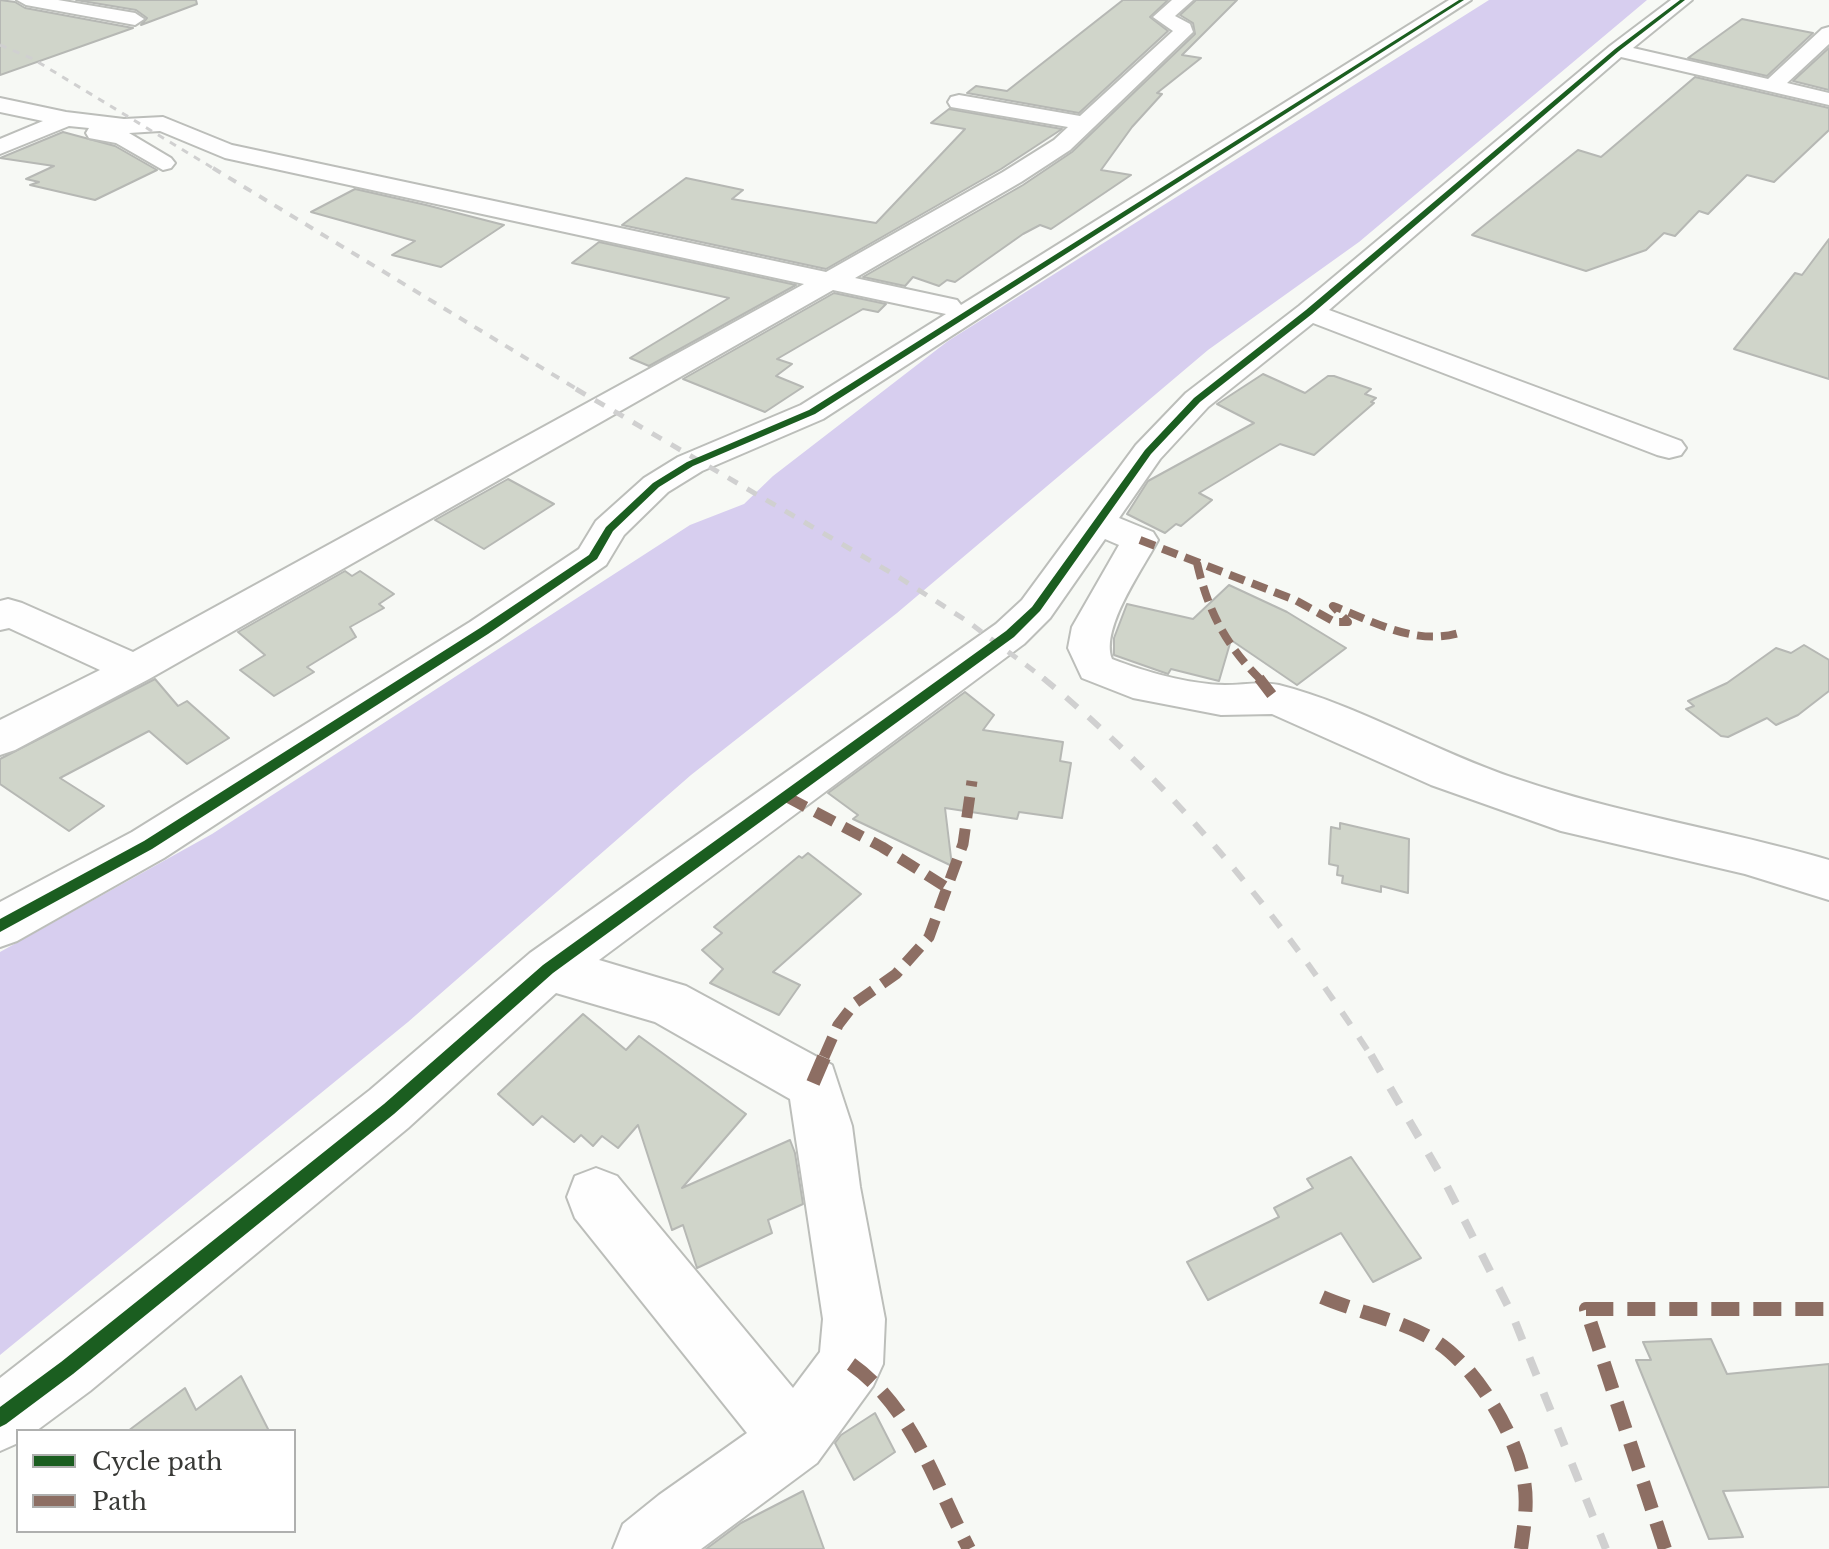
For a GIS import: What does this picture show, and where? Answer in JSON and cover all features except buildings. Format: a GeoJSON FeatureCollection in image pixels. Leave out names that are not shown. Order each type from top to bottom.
{"type":"FeatureCollection","features":[{"type":"Feature","properties":{"kind":"street"},"geometry":{"type":"LineString","coordinates":[[26,0],[135,19]]}},
{"type":"Feature","properties":{"kind":"street"},"geometry":{"type":"LineString","coordinates":[[0,739],[135,669],[579,419],[625,397],[1012,177],[1062,145],[1183,32],[1183,28],[1162,17],[1184,0]]}},
{"type":"Feature","properties":{"kind":"street"},"geometry":{"type":"LineString","coordinates":[[0,926],[148,845],[484,631],[593,557],[609,529],[656,485],[690,464],[812,412],[1462,0]]}},
{"type":"Feature","properties":{"kind":"street"},"geometry":{"type":"LineString","coordinates":[[0,1418],[67,1368],[389,1109],[548,969],[1010,634],[1036,609],[1148,452],[1197,400],[1309,312],[1617,50],[1683,0]]}},
{"type":"Feature","properties":{"kind":"street"},"geometry":{"type":"LineString","coordinates":[[1772,86],[1829,33]]}},
{"type":"Feature","properties":{"kind":"street"},"geometry":{"type":"LineString","coordinates":[[1617,50],[1829,99]]}},
{"type":"Feature","properties":{"kind":"street"},"geometry":{"type":"LineString","coordinates":[[959,102],[1083,123]]}},
{"type":"Feature","properties":{"kind":"street"},"geometry":{"type":"LineString","coordinates":[[3,108],[124,126],[163,124],[225,151],[947,306]]}},
{"type":"Feature","properties":{"kind":"street"},"geometry":{"type":"LineString","coordinates":[[0,147],[72,119]]}},
{"type":"Feature","properties":{"kind":"street"},"geometry":{"type":"LineString","coordinates":[[72,119],[69,128],[123,138],[163,163]]}},
{"type":"Feature","properties":{"kind":"street"},"geometry":{"type":"LineString","coordinates":[[879,371],[876,363],[889,349],[947,306],[1025,260],[1101,230]]}},
{"type":"Feature","properties":{"kind":"street"},"geometry":{"type":"LineString","coordinates":[[1309,312],[1669,448]]}},
{"type":"Feature","properties":{"kind":"street"},"geometry":{"type":"LineString","coordinates":[[1099,523],[1140,540],[1092,627],[1088,648],[1096,668],[1133,683],[1221,700],[1275,699],[1326,718],[1447,773],[1577,818],[1745,855],[1829,880]]}},
{"type":"Feature","properties":{"kind":"street"},"geometry":{"type":"LineString","coordinates":[[0,617],[8,612],[135,669]]}},
{"type":"Feature","properties":{"kind":"street"},"geometry":{"type":"LineString","coordinates":[[1221,700],[1454,800],[1607,851],[1811,895],[1829,902]]}},
{"type":"Feature","properties":{"kind":"street"},"geometry":{"type":"LineString","coordinates":[[548,969],[668,1002],[813,1083],[824,1126],[831,1187],[854,1319],[851,1364],[794,1440],[683,1519],[648,1549]]}},
{"type":"Feature","properties":{"kind":"street"},"geometry":{"type":"LineString","coordinates":[[596,1197],[794,1440]]}},
{"type":"Feature","properties":{"kind":"shaded area"},"geometry":{"type":"Polygon","coordinates":[[[1489,0],[1647,0],[1359,242],[1208,350],[897,613],[691,775],[408,1022],[0,1355],[0,952],[212,834],[690,525],[744,504],[773,476],[948,341],[1489,0]]]}},
{"type":"Feature","properties":{"kind":"railway"},"geometry":{"type":"LineString","coordinates":[[0,45],[33,59],[216,170]]}},
{"type":"Feature","properties":{"kind":"railway"},"geometry":{"type":"LineString","coordinates":[[213,168],[580,391]]}},
{"type":"Feature","properties":{"kind":"railway"},"geometry":{"type":"LineString","coordinates":[[576,389],[900,578],[967,621],[1046,680]]}},
{"type":"Feature","properties":{"kind":"railway"},"geometry":{"type":"LineString","coordinates":[[1043,678],[1137,763],[1222,855],[1300,953],[1372,1057]]}},
{"type":"Feature","properties":{"kind":"railway"},"geometry":{"type":"LineString","coordinates":[[1371,1055],[1446,1184],[1512,1314],[1606,1549]]}},
{"type":"Feature","properties":{"kind":"marked path"},"geometry":{"type":"LineString","coordinates":[[1140,540],[1295,600],[1335,622],[1348,622],[1333,606],[1414,636],[1447,637],[1462,632]]}},
{"type":"Feature","properties":{"kind":"marked path"},"geometry":{"type":"LineString","coordinates":[[1197,563],[1208,603],[1219,628],[1233,651],[1265,683],[1275,699]]}},
{"type":"Feature","properties":{"kind":"marked path"},"geometry":{"type":"LineString","coordinates":[[813,1083],[838,1025],[855,1003],[896,974],[929,937],[963,844],[972,781]]}},
{"type":"Feature","properties":{"kind":"marked path"},"geometry":{"type":"LineString","coordinates":[[787,797],[882,847],[949,889]]}},
{"type":"Feature","properties":{"kind":"marked path"},"geometry":{"type":"LineString","coordinates":[[1322,1297],[1424,1335],[1451,1352],[1464,1366],[1501,1421],[1523,1475],[1525,1501],[1521,1549]]}},
{"type":"Feature","properties":{"kind":"marked path"},"geometry":{"type":"LineString","coordinates":[[1665,1549],[1586,1309],[1829,1309]]}},
{"type":"Feature","properties":{"kind":"marked path"},"geometry":{"type":"LineString","coordinates":[[851,1364],[871,1378],[905,1421],[969,1549]]}},
{"type":"Feature","properties":{"kind":"cycle path"},"geometry":{"type":"LineString","coordinates":[[0,926],[148,845],[484,631],[593,557],[609,529],[656,485],[690,464],[812,412],[1462,0]]}},
{"type":"Feature","properties":{"kind":"cycle path"},"geometry":{"type":"LineString","coordinates":[[0,1418],[67,1368],[389,1109],[548,969],[1010,634],[1036,609],[1148,452],[1197,400],[1309,312],[1617,50],[1683,0]]}}]}
